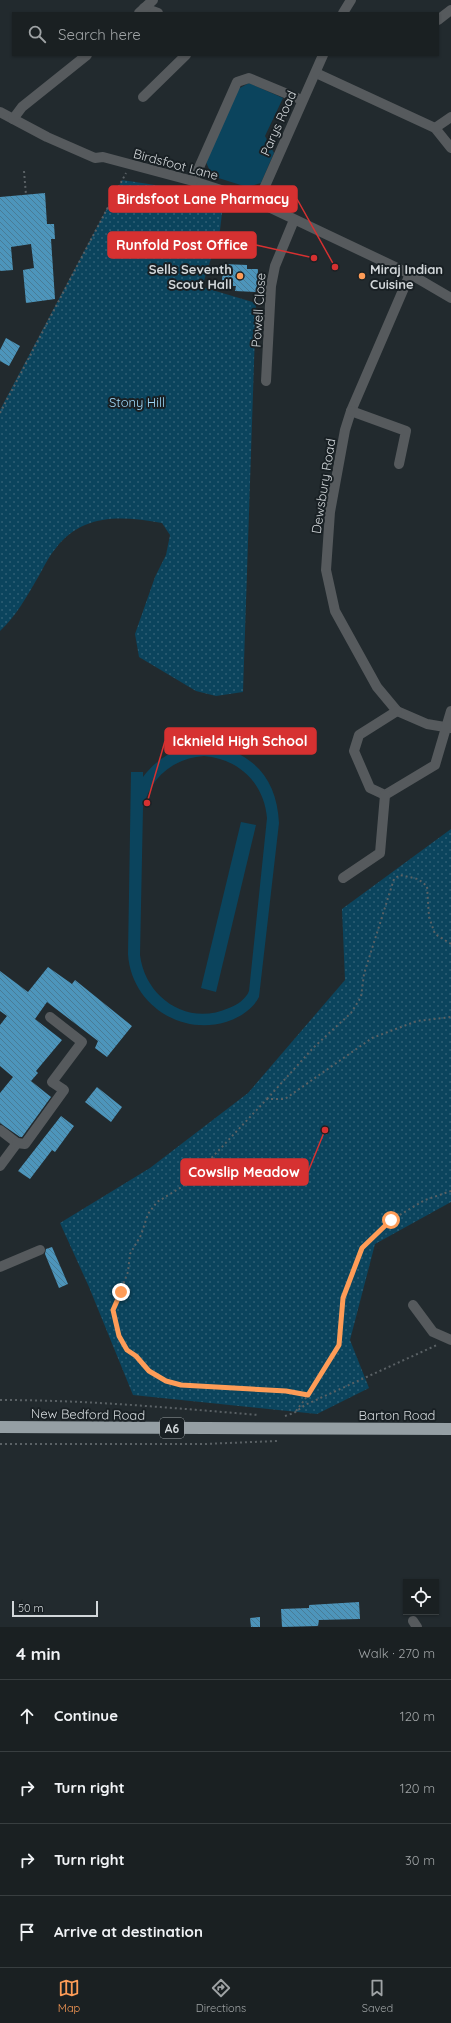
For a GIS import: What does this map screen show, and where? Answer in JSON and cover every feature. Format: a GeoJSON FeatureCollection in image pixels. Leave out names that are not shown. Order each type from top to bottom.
{"type":"FeatureCollection","features":[{"type":"Feature","properties":{"kind":"highway","name":"New Bedford Road"},"geometry":{"type":"LineString","coordinates":[[0,1427],[344,1430]]}},
{"type":"Feature","properties":{"kind":"highway","name":"Barton Road"},"geometry":{"type":"LineString","coordinates":[[344,1430],[451,1430]]}},
{"type":"Feature","properties":{"kind":"street"},"geometry":{"type":"LineString","coordinates":[[142,11],[153,0]]}},
{"type":"Feature","properties":{"kind":"street"},"geometry":{"type":"LineString","coordinates":[[344,12],[351,0]]}},
{"type":"Feature","properties":{"kind":"street"},"geometry":{"type":"LineString","coordinates":[[439,19],[451,10]]}},
{"type":"Feature","properties":{"kind":"street"},"geometry":{"type":"LineString","coordinates":[[13,119],[22,108],[86,56]]}},
{"type":"Feature","properties":{"kind":"street"},"geometry":{"type":"LineString","coordinates":[[142,97],[185,56]]}},
{"type":"Feature","properties":{"kind":"street","name":"Parys Road"},"geometry":{"type":"LineString","coordinates":[[258,202],[323,56]]}},
{"type":"Feature","properties":{"kind":"street"},"geometry":{"type":"LineString","coordinates":[[316,73],[436,128],[451,148]]}},
{"type":"Feature","properties":{"kind":"street"},"geometry":{"type":"LineString","coordinates":[[193,181],[237,82],[249,78],[302,100]]}},
{"type":"Feature","properties":{"kind":"street","name":"Birdsfoot Lane"},"geometry":{"type":"LineString","coordinates":[[0,112],[95,158],[104,157],[193,181],[258,202],[410,274],[451,298]]}},
{"type":"Feature","properties":{"kind":"street"},"geometry":{"type":"LineString","coordinates":[[436,128],[451,116]]}},
{"type":"Feature","properties":{"kind":"street","name":"Powell Close"},"geometry":{"type":"LineString","coordinates":[[266,381],[271,286],[275,266],[294,220]]}},
{"type":"Feature","properties":{"kind":"street","name":"Dewsbury Road"},"geometry":{"type":"LineString","coordinates":[[410,274],[351,411],[345,430],[330,512],[326,570],[335,611],[377,687],[398,711],[427,724],[449,727]]}},
{"type":"Feature","properties":{"kind":"street"},"geometry":{"type":"LineString","coordinates":[[351,411],[406,431],[399,464]]}},
{"type":"Feature","properties":{"kind":"street"},"geometry":{"type":"LineString","coordinates":[[385,795],[370,788],[354,751],[359,735],[398,711]]}},
{"type":"Feature","properties":{"kind":"street"},"geometry":{"type":"LineString","coordinates":[[385,795],[435,765],[449,727],[451,711]]}},
{"type":"Feature","properties":{"kind":"street"},"geometry":{"type":"LineString","coordinates":[[343,878],[380,853],[385,795]]}},
{"type":"Feature","properties":{"kind":"street"},"geometry":{"type":"LineString","coordinates":[[0,1130],[16,1143],[25,1144],[64,1090],[52,1082],[82,1042],[50,1017]]}},
{"type":"Feature","properties":{"kind":"street"},"geometry":{"type":"LineString","coordinates":[[0,1166],[16,1143]]}},
{"type":"Feature","properties":{"kind":"street"},"geometry":{"type":"LineString","coordinates":[[0,1267],[40,1250]]}},
{"type":"Feature","properties":{"kind":"street"},"geometry":{"type":"LineString","coordinates":[[413,1305],[433,1332],[450,1340]]}},
{"type":"Feature","properties":{"kind":"path"},"geometry":{"type":"LineString","coordinates":[[0,413],[130,165]]}},
{"type":"Feature","properties":{"kind":"path"},"geometry":{"type":"LineString","coordinates":[[24,171],[26,195]]}},
{"type":"Feature","properties":{"kind":"path"},"geometry":{"type":"LineString","coordinates":[[308,1395],[286,1391],[181,1385],[166,1381],[149,1371],[136,1356],[127,1350],[119,1336],[113,1310],[128,1272],[130,1254],[141,1235],[148,1214],[157,1202],[188,1183],[314,1047],[352,1013],[361,997],[364,974],[394,879],[400,875],[418,879],[427,886],[429,918],[435,934],[451,944]]}},
{"type":"Feature","properties":{"kind":"path"},"geometry":{"type":"LineString","coordinates":[[267,1099],[285,1099],[372,1038],[417,1021],[451,1017]]}},
{"type":"Feature","properties":{"kind":"path"},"geometry":{"type":"LineString","coordinates":[[294,1413],[308,1395],[339,1345],[343,1298],[362,1248],[391,1220],[425,1200],[451,1190]]}},
{"type":"Feature","properties":{"kind":"path"},"geometry":{"type":"LineString","coordinates":[[280,1417],[294,1413],[305,1405],[450,1340]]}},
{"type":"Feature","properties":{"kind":"path"},"geometry":{"type":"LineString","coordinates":[[0,1400],[41,1400],[149,1406],[265,1416]]}},
{"type":"Feature","properties":{"kind":"path"},"geometry":{"type":"LineString","coordinates":[[0,1444],[204,1444],[280,1441]]}},
{"type":"Feature","properties":{"kind":"green space"},"geometry":{"type":"Polygon","coordinates":[[[249,83],[283,98],[265,136],[274,153],[261,183],[247,187],[212,176],[206,162],[238,89],[249,83]]]}},
{"type":"Feature","properties":{"kind":"green space","name":"Stony Hill"},"geometry":{"type":"Polygon","coordinates":[[[122,180],[175,188],[223,205],[220,230],[202,287],[256,303],[243,692],[216,696],[196,691],[139,657],[135,634],[155,577],[166,555],[170,535],[162,523],[132,519],[118,519],[104,520],[78,528],[53,552],[20,606],[0,631],[0,410],[122,180]]]}},
{"type":"Feature","properties":{"kind":"green space"},"geometry":{"type":"Polygon","coordinates":[[[211,745],[239,754],[260,770],[274,793],[279,823],[259,997],[249,1009],[236,1018],[226,1022],[208,1025],[191,1024],[175,1020],[160,1012],[148,1001],[138,987],[131,972],[128,954],[131,772],[143,772],[143,777],[157,762],[173,752],[191,746],[211,745]],[[204,756],[182,761],[173,765],[157,779],[146,797],[143,808],[140,955],[144,970],[150,984],[159,995],[184,1011],[198,1014],[213,1013],[232,1007],[248,994],[267,818],[265,805],[261,794],[248,775],[239,768],[217,758],[204,756]]]}},
{"type":"Feature","properties":{"kind":"green space"},"geometry":{"type":"Polygon","coordinates":[[[241,822],[256,825],[216,992],[201,988],[241,822]]]}},
{"type":"Feature","properties":{"kind":"green space"},"geometry":{"type":"Polygon","coordinates":[[[451,829],[451,1202],[375,1244],[350,1340],[369,1388],[317,1414],[133,1395],[89,1287],[60,1223],[150,1168],[248,1093],[345,980],[342,909],[451,829]]]}},
{"type":"Feature","properties":{"kind":"building"},"geometry":{"type":"Polygon","coordinates":[[[45,193],[47,224],[54,224],[55,239],[51,239],[55,299],[26,303],[23,270],[34,268],[31,244],[11,247],[13,270],[0,271],[0,197],[45,193]]]}},
{"type":"Feature","properties":{"kind":"building","name":"Sells Seventh Scout Hall"},"geometry":{"type":"Polygon","coordinates":[[[223,264],[247,265],[247,269],[258,269],[257,292],[235,291],[236,286],[228,286],[228,282],[222,282],[223,264]]]}},
{"type":"Feature","properties":{"kind":"building"},"geometry":{"type":"Polygon","coordinates":[[[6,338],[20,346],[9,366],[0,361],[0,350],[6,338]]]}},
{"type":"Feature","properties":{"kind":"building"},"geometry":{"type":"Polygon","coordinates":[[[48,967],[72,984],[75,980],[132,1026],[107,1057],[95,1048],[98,1041],[47,1002],[35,1019],[62,1040],[36,1071],[38,1073],[31,1081],[51,1097],[22,1137],[20,1137],[0,1123],[0,1093],[13,1077],[0,1066],[0,1025],[7,1016],[0,1011],[0,971],[28,992],[48,967]]]}},
{"type":"Feature","properties":{"kind":"building"},"geometry":{"type":"Polygon","coordinates":[[[97,1087],[122,1107],[111,1122],[85,1102],[97,1087]]]}},
{"type":"Feature","properties":{"kind":"building"},"geometry":{"type":"Polygon","coordinates":[[[61,1116],[74,1126],[55,1152],[52,1150],[30,1179],[18,1171],[61,1116]]]}},
{"type":"Feature","properties":{"kind":"building"},"geometry":{"type":"Polygon","coordinates":[[[52,1247],[68,1284],[59,1288],[45,1254],[46,1249],[52,1247]]]}},
{"type":"Feature","properties":{"kind":"building"},"geometry":{"type":"Polygon","coordinates":[[[359,1602],[360,1619],[319,1620],[318,1626],[282,1627],[281,1609],[309,1608],[309,1605],[359,1602]]]}},
{"type":"Feature","properties":{"kind":"building"},"geometry":{"type":"Polygon","coordinates":[[[260,1617],[260,1627],[251,1627],[250,1618],[260,1617]]]}},
{"type":"Feature","properties":{"kind":"place","name":"Runfold Post Office"},"geometry":{"type":"Point","coordinates":[314,258]}},
{"type":"Feature","properties":{"kind":"place","name":"Birdsfoot Lane Pharmacy"},"geometry":{"type":"Point","coordinates":[335,267]}},
{"type":"Feature","properties":{"kind":"place","name":"Sells Seventh Scout Hall"},"geometry":{"type":"Point","coordinates":[240,276]}},
{"type":"Feature","properties":{"kind":"place","name":"Miraj Indian Cuisine"},"geometry":{"type":"Point","coordinates":[362,276]}},
{"type":"Feature","properties":{"kind":"place","name":"Icknield High School"},"geometry":{"type":"Point","coordinates":[147,803]}},
{"type":"Feature","properties":{"kind":"place","name":"Cowslip Meadow"},"geometry":{"type":"Point","coordinates":[325,1130]}},
{"type":"Feature","properties":{"kind":"route"},"geometry":{"type":"LineString","coordinates":[[121,1292],[113,1310],[119,1336],[127,1350],[136,1356],[149,1371],[166,1381],[181,1385],[286,1391],[308,1395],[339,1345],[343,1298],[362,1248],[391,1220]]}}]}
